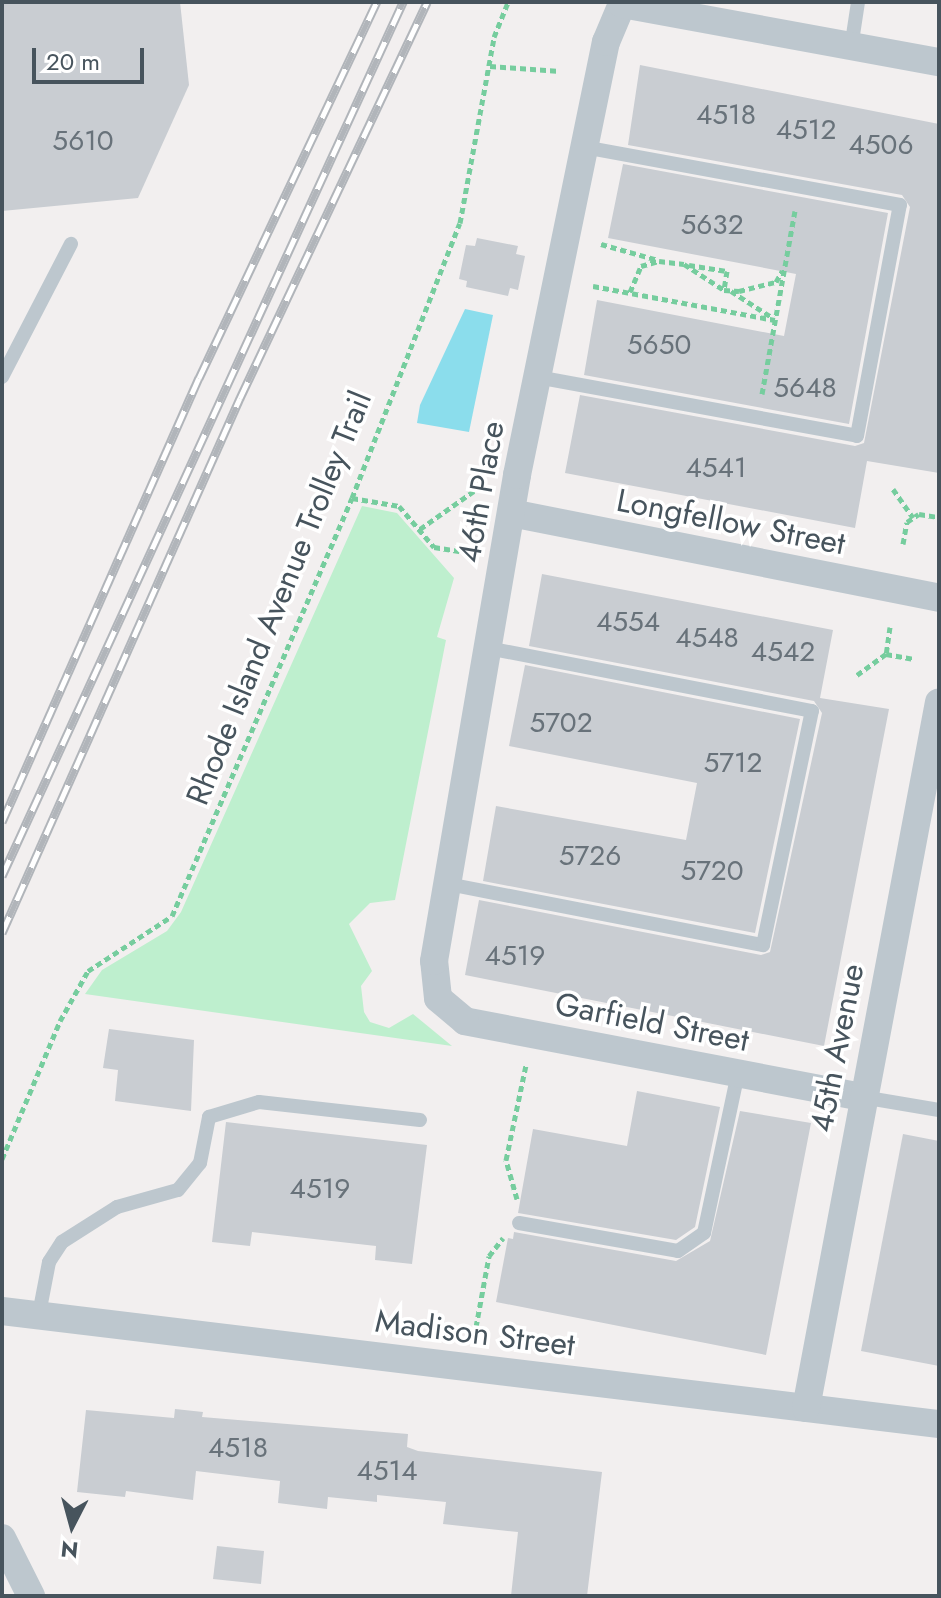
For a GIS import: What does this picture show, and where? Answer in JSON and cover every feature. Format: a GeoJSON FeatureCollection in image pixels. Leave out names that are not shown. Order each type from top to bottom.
{"type":"FeatureCollection","features":[{"type":"Feature","properties":{"kind":"street"},"geometry":{"type":"LineString","coordinates":[[622,4],[939,62]]}},
{"type":"Feature","properties":{"kind":"street","name":"46th Place"},"geometry":{"type":"LineString","coordinates":[[438,998],[434,961],[511,513],[606,42],[622,4]]}},
{"type":"Feature","properties":{"kind":"street","name":"Longfellow Street"},"geometry":{"type":"LineString","coordinates":[[511,513],[939,598]]}},
{"type":"Feature","properties":{"kind":"street","name":"45th Avenue"},"geometry":{"type":"LineString","coordinates":[[806,1408],[862,1097],[939,702]]}},
{"type":"Feature","properties":{"kind":"street","name":"Garfield Street"},"geometry":{"type":"LineString","coordinates":[[438,998],[465,1021],[862,1097]]}},
{"type":"Feature","properties":{"kind":"street","name":"Madison Street"},"geometry":{"type":"LineString","coordinates":[[2,1311],[939,1424]]}},
{"type":"Feature","properties":{"kind":"street"},"geometry":{"type":"LineString","coordinates":[[2,1538],[31,1596]]}},
{"type":"Feature","properties":{"kind":"lane"},"geometry":{"type":"LineString","coordinates":[[851,48],[858,2]]}},
{"type":"Feature","properties":{"kind":"lane"},"geometry":{"type":"LineString","coordinates":[[537,377],[857,436],[900,205],[584,147]]}},
{"type":"Feature","properties":{"kind":"lane"},"geometry":{"type":"LineString","coordinates":[[2,377],[71,244]]}},
{"type":"Feature","properties":{"kind":"lane"},"geometry":{"type":"LineString","coordinates":[[448,884],[763,945],[812,711],[488,648]]}},
{"type":"Feature","properties":{"kind":"lane"},"geometry":{"type":"LineString","coordinates":[[519,1223],[678,1251],[704,1233],[738,1073]]}},
{"type":"Feature","properties":{"kind":"lane"},"geometry":{"type":"LineString","coordinates":[[862,1097],[939,1110]]}},
{"type":"Feature","properties":{"kind":"lane"},"geometry":{"type":"LineString","coordinates":[[39,1314],[49,1262],[62,1242],[117,1207],[178,1190],[200,1163],[209,1117],[259,1102],[420,1120]]}},
{"type":"Feature","properties":{"kind":"path","name":"Rhode Island Avenue Trolley Trail"},"geometry":{"type":"LineString","coordinates":[[2,1159],[88,971],[172,916],[352,498],[460,223],[489,66],[508,2]]}},
{"type":"Feature","properties":{"kind":"path"},"geometry":{"type":"LineString","coordinates":[[489,66],[560,71]]}},
{"type":"Feature","properties":{"kind":"path"},"geometry":{"type":"LineString","coordinates":[[757,418],[800,186]]}},
{"type":"Feature","properties":{"kind":"path"},"geometry":{"type":"LineString","coordinates":[[601,244],[659,261],[727,271],[727,290]]}},
{"type":"Feature","properties":{"kind":"path"},"geometry":{"type":"LineString","coordinates":[[630,292],[641,266],[659,261]]}},
{"type":"Feature","properties":{"kind":"path"},"geometry":{"type":"LineString","coordinates":[[727,290],[776,282],[786,263]]}},
{"type":"Feature","properties":{"kind":"path"},"geometry":{"type":"LineString","coordinates":[[684,264],[775,320]]}},
{"type":"Feature","properties":{"kind":"path"},"geometry":{"type":"LineString","coordinates":[[593,286],[775,320]]}},
{"type":"Feature","properties":{"kind":"path"},"geometry":{"type":"LineString","coordinates":[[419,530],[481,486]]}},
{"type":"Feature","properties":{"kind":"path"},"geometry":{"type":"LineString","coordinates":[[893,489],[913,518]]}},
{"type":"Feature","properties":{"kind":"path"},"geometry":{"type":"LineString","coordinates":[[352,498],[399,506],[434,547],[467,552]]}},
{"type":"Feature","properties":{"kind":"path"},"geometry":{"type":"LineString","coordinates":[[903,544],[907,522],[919,514],[939,517]]}},
{"type":"Feature","properties":{"kind":"path"},"geometry":{"type":"LineString","coordinates":[[857,675],[886,654],[890,627]]}},
{"type":"Feature","properties":{"kind":"path"},"geometry":{"type":"LineString","coordinates":[[886,654],[913,659]]}},
{"type":"Feature","properties":{"kind":"path"},"geometry":{"type":"LineString","coordinates":[[476,1327],[489,1256],[519,1223],[517,1195],[506,1160],[527,1060]]}},
{"type":"Feature","properties":{"kind":"green space"},"geometry":{"type":"Polygon","coordinates":[[[362,506],[397,513],[454,578],[437,637],[446,640],[395,900],[370,903],[349,924],[372,971],[361,986],[364,1012],[370,1022],[389,1028],[413,1014],[452,1046],[85,994],[102,970],[167,931],[181,912],[362,506]]]}},
{"type":"Feature","properties":{"kind":"water"},"geometry":{"type":"Polygon","coordinates":[[[465,309],[493,315],[469,432],[417,423],[420,405],[465,309]]]}},
{"type":"Feature","properties":{"kind":"building"},"geometry":{"type":"Polygon","coordinates":[[[2,2],[180,2],[189,85],[138,198],[2,211],[2,2]]]}},
{"type":"Feature","properties":{"kind":"building"},"geometry":{"type":"Polygon","coordinates":[[[640,65],[939,124],[939,473],[867,461],[855,528],[565,473],[580,395],[855,446],[864,443],[910,207],[902,195],[628,145],[640,65]]]}},
{"type":"Feature","properties":{"kind":"building"},"geometry":{"type":"Polygon","coordinates":[[[623,164],[888,213],[849,424],[584,375],[597,300],[784,336],[796,274],[608,238],[623,164]]]}},
{"type":"Feature","properties":{"kind":"building"},"geometry":{"type":"Polygon","coordinates":[[[477,238],[518,246],[516,254],[525,256],[518,290],[510,288],[508,296],[466,287],[467,281],[459,279],[466,245],[475,246],[477,238]]]}},
{"type":"Feature","properties":{"kind":"building"},"geometry":{"type":"Polygon","coordinates":[[[542,574],[833,630],[820,698],[889,709],[824,1046],[465,975],[479,900],[761,955],[770,952],[822,713],[814,701],[529,646],[542,574]]]}},
{"type":"Feature","properties":{"kind":"building"},"geometry":{"type":"Polygon","coordinates":[[[525,665],[800,719],[755,933],[483,881],[496,806],[686,840],[697,783],[509,746],[525,665]]]}},
{"type":"Feature","properties":{"kind":"building"},"geometry":{"type":"Polygon","coordinates":[[[109,1029],[194,1040],[191,1111],[115,1101],[118,1070],[103,1068],[109,1029]]]}},
{"type":"Feature","properties":{"kind":"building"},"geometry":{"type":"Polygon","coordinates":[[[637,1091],[720,1107],[695,1227],[676,1240],[518,1213],[533,1129],[627,1146],[637,1091]]]}},
{"type":"Feature","properties":{"kind":"building"},"geometry":{"type":"Polygon","coordinates":[[[740,1111],[811,1123],[766,1355],[496,1302],[508,1238],[513,1239],[514,1232],[676,1261],[710,1241],[740,1111]]]}},
{"type":"Feature","properties":{"kind":"building"},"geometry":{"type":"Polygon","coordinates":[[[226,1122],[427,1145],[412,1264],[375,1260],[376,1246],[252,1232],[250,1246],[212,1242],[226,1122]]]}},
{"type":"Feature","properties":{"kind":"building"},"geometry":{"type":"Polygon","coordinates":[[[903,1134],[939,1141],[939,1366],[861,1351],[903,1134]]]}},
{"type":"Feature","properties":{"kind":"building"},"geometry":{"type":"Polygon","coordinates":[[[175,1409],[203,1412],[202,1417],[408,1434],[407,1447],[418,1451],[602,1472],[587,1596],[511,1596],[518,1532],[443,1524],[446,1502],[377,1495],[377,1502],[328,1497],[327,1509],[278,1503],[280,1481],[196,1471],[193,1500],[126,1491],[125,1497],[77,1492],[86,1410],[174,1418],[175,1409]]]}},
{"type":"Feature","properties":{"kind":"building"},"geometry":{"type":"Polygon","coordinates":[[[217,1546],[264,1551],[261,1584],[213,1579],[217,1546]]]}},
{"type":"Feature","properties":{"kind":"railway"},"geometry":{"type":"LineString","coordinates":[[2,822],[199,378],[377,2]]}},
{"type":"Feature","properties":{"kind":"railway"},"geometry":{"type":"LineString","coordinates":[[2,876],[403,2]]}},
{"type":"Feature","properties":{"kind":"railway"},"geometry":{"type":"LineString","coordinates":[[2,933],[240,398],[427,2]]}}]}
